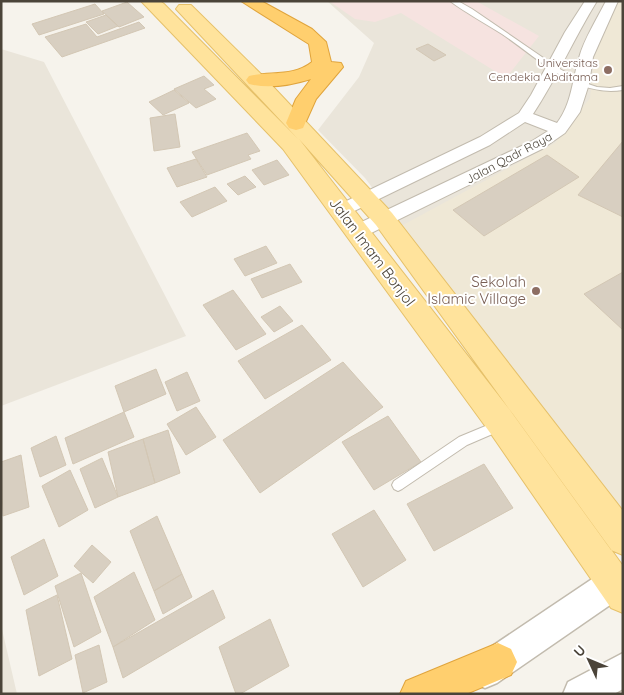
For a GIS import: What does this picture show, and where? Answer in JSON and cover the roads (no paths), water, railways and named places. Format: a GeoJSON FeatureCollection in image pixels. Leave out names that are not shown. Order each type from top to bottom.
{"type":"FeatureCollection","features":[{"type":"Feature","properties":{"kind":"highway"},"geometry":{"type":"LineString","coordinates":[[249,1],[303,30],[317,41],[322,57],[321,65],[310,74],[262,87]]}},
{"type":"Feature","properties":{"kind":"highway"},"geometry":{"type":"LineString","coordinates":[[284,1],[330,35],[339,50],[337,63],[319,81],[306,99],[296,123]]}},
{"type":"Feature","properties":{"kind":"highway"},"geometry":{"type":"LineString","coordinates":[[262,87],[319,81]]}},
{"type":"Feature","properties":{"kind":"highway"},"geometry":{"type":"LineString","coordinates":[[419,694],[498,662]]}},
{"type":"Feature","properties":{"kind":"main road","name":"Jalan Imam Bonjol"},"geometry":{"type":"LineString","coordinates":[[148,1],[158,8],[291,144],[502,424],[619,589]]}},
{"type":"Feature","properties":{"kind":"main road","name":"Jalan Imam Bonjol"},"geometry":{"type":"LineString","coordinates":[[177,1],[262,87],[375,210],[623,538]]}},
{"type":"Feature","properties":{"kind":"street","name":"Jalan Qadr Raya"},"geometry":{"type":"LineString","coordinates":[[348,221],[375,210],[524,116],[553,68],[570,32],[591,1]]}},
{"type":"Feature","properties":{"kind":"street","name":"Jalan Qadr Raya"},"geometry":{"type":"LineString","coordinates":[[348,221],[537,146],[560,130],[573,112],[582,84],[586,58],[612,1]]}},
{"type":"Feature","properties":{"kind":"street"},"geometry":{"type":"LineString","coordinates":[[524,116],[560,130]]}},
{"type":"Feature","properties":{"kind":"street"},"geometry":{"type":"LineString","coordinates":[[450,694],[498,662],[619,589]]}},
{"type":"Feature","properties":{"kind":"street"},"geometry":{"type":"LineString","coordinates":[[580,694],[623,670]]}},
{"type":"Feature","properties":{"kind":"lane"},"geometry":{"type":"LineString","coordinates":[[453,1],[519,43],[553,68],[582,84],[608,89],[623,88]]}},
{"type":"Feature","properties":{"kind":"lane"},"geometry":{"type":"LineString","coordinates":[[398,485],[463,441],[502,424]]}},
{"type":"Feature","properties":{"kind":"place","name":"Universitas Cendekia Abditama"},"geometry":{"type":"Point","coordinates":[608,70]}},
{"type":"Feature","properties":{"kind":"place","name":"Sekolah Islamic Village"},"geometry":{"type":"Point","coordinates":[536,291]}}]}
